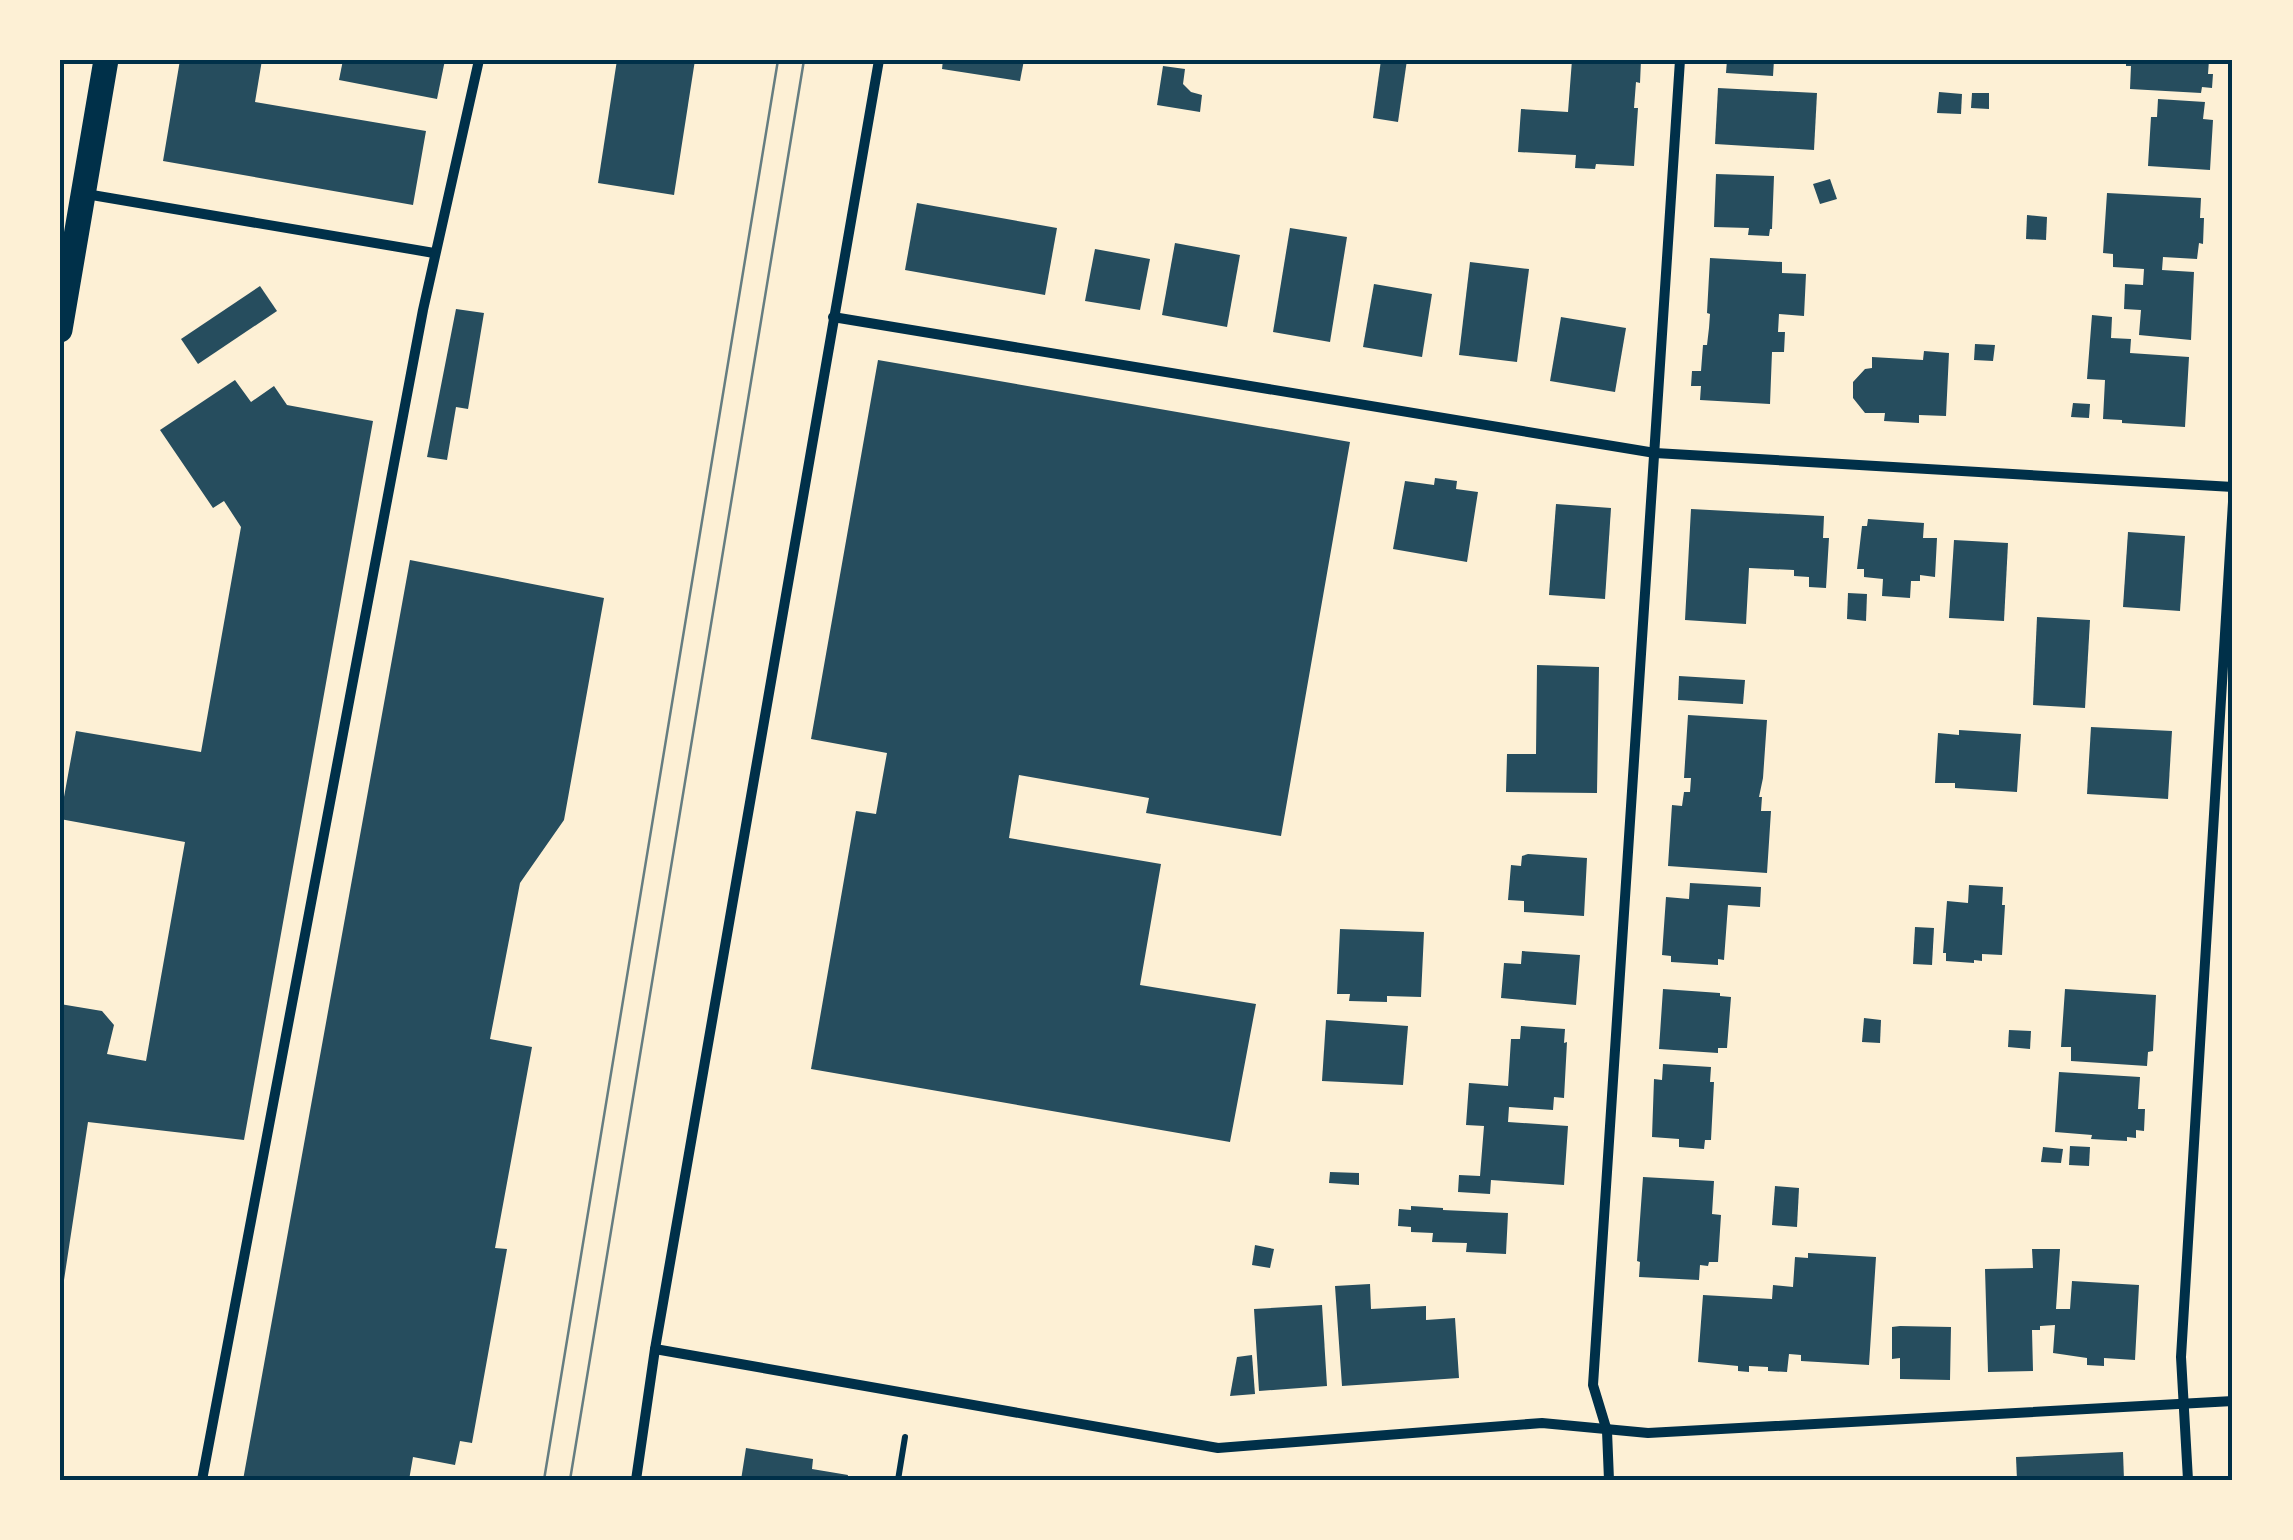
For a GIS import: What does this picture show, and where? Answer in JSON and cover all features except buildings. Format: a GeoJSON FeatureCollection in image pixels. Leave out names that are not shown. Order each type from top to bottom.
{"type":"FeatureCollection","features":[{"type":"Feature","properties":{"kind":"main road"},"geometry":{"type":"LineString","coordinates":[[60,330],[106,60]]}},
{"type":"Feature","properties":{"kind":"street"},"geometry":{"type":"LineString","coordinates":[[202,1480],[434,253],[479,60]]}},
{"type":"Feature","properties":{"kind":"street"},"geometry":{"type":"LineString","coordinates":[[636,1480],[878,60]]}},
{"type":"Feature","properties":{"kind":"street"},"geometry":{"type":"LineString","coordinates":[[1609,1480],[1606,1430],[1593,1386],[1680,60]]}},
{"type":"Feature","properties":{"kind":"street"},"geometry":{"type":"LineString","coordinates":[[85,194],[434,253]]}},
{"type":"Feature","properties":{"kind":"street"},"geometry":{"type":"LineString","coordinates":[[833,316],[1655,453],[2233,487]]}},
{"type":"Feature","properties":{"kind":"street"},"geometry":{"type":"LineString","coordinates":[[2188,1480],[2181,1357],[2233,502]]}},
{"type":"Feature","properties":{"kind":"street"},"geometry":{"type":"LineString","coordinates":[[656,1349],[1218,1448],[1542,1423],[1648,1434],[2233,1401]]}},
{"type":"Feature","properties":{"kind":"path"},"geometry":{"type":"LineString","coordinates":[[898,1480],[905,1437]]}},
{"type":"Feature","properties":{"kind":"tram line"},"geometry":{"type":"LineString","coordinates":[[544,1480],[778,60]]}},
{"type":"Feature","properties":{"kind":"tram line"},"geometry":{"type":"LineString","coordinates":[[570,1480],[804,60]]}}]}
